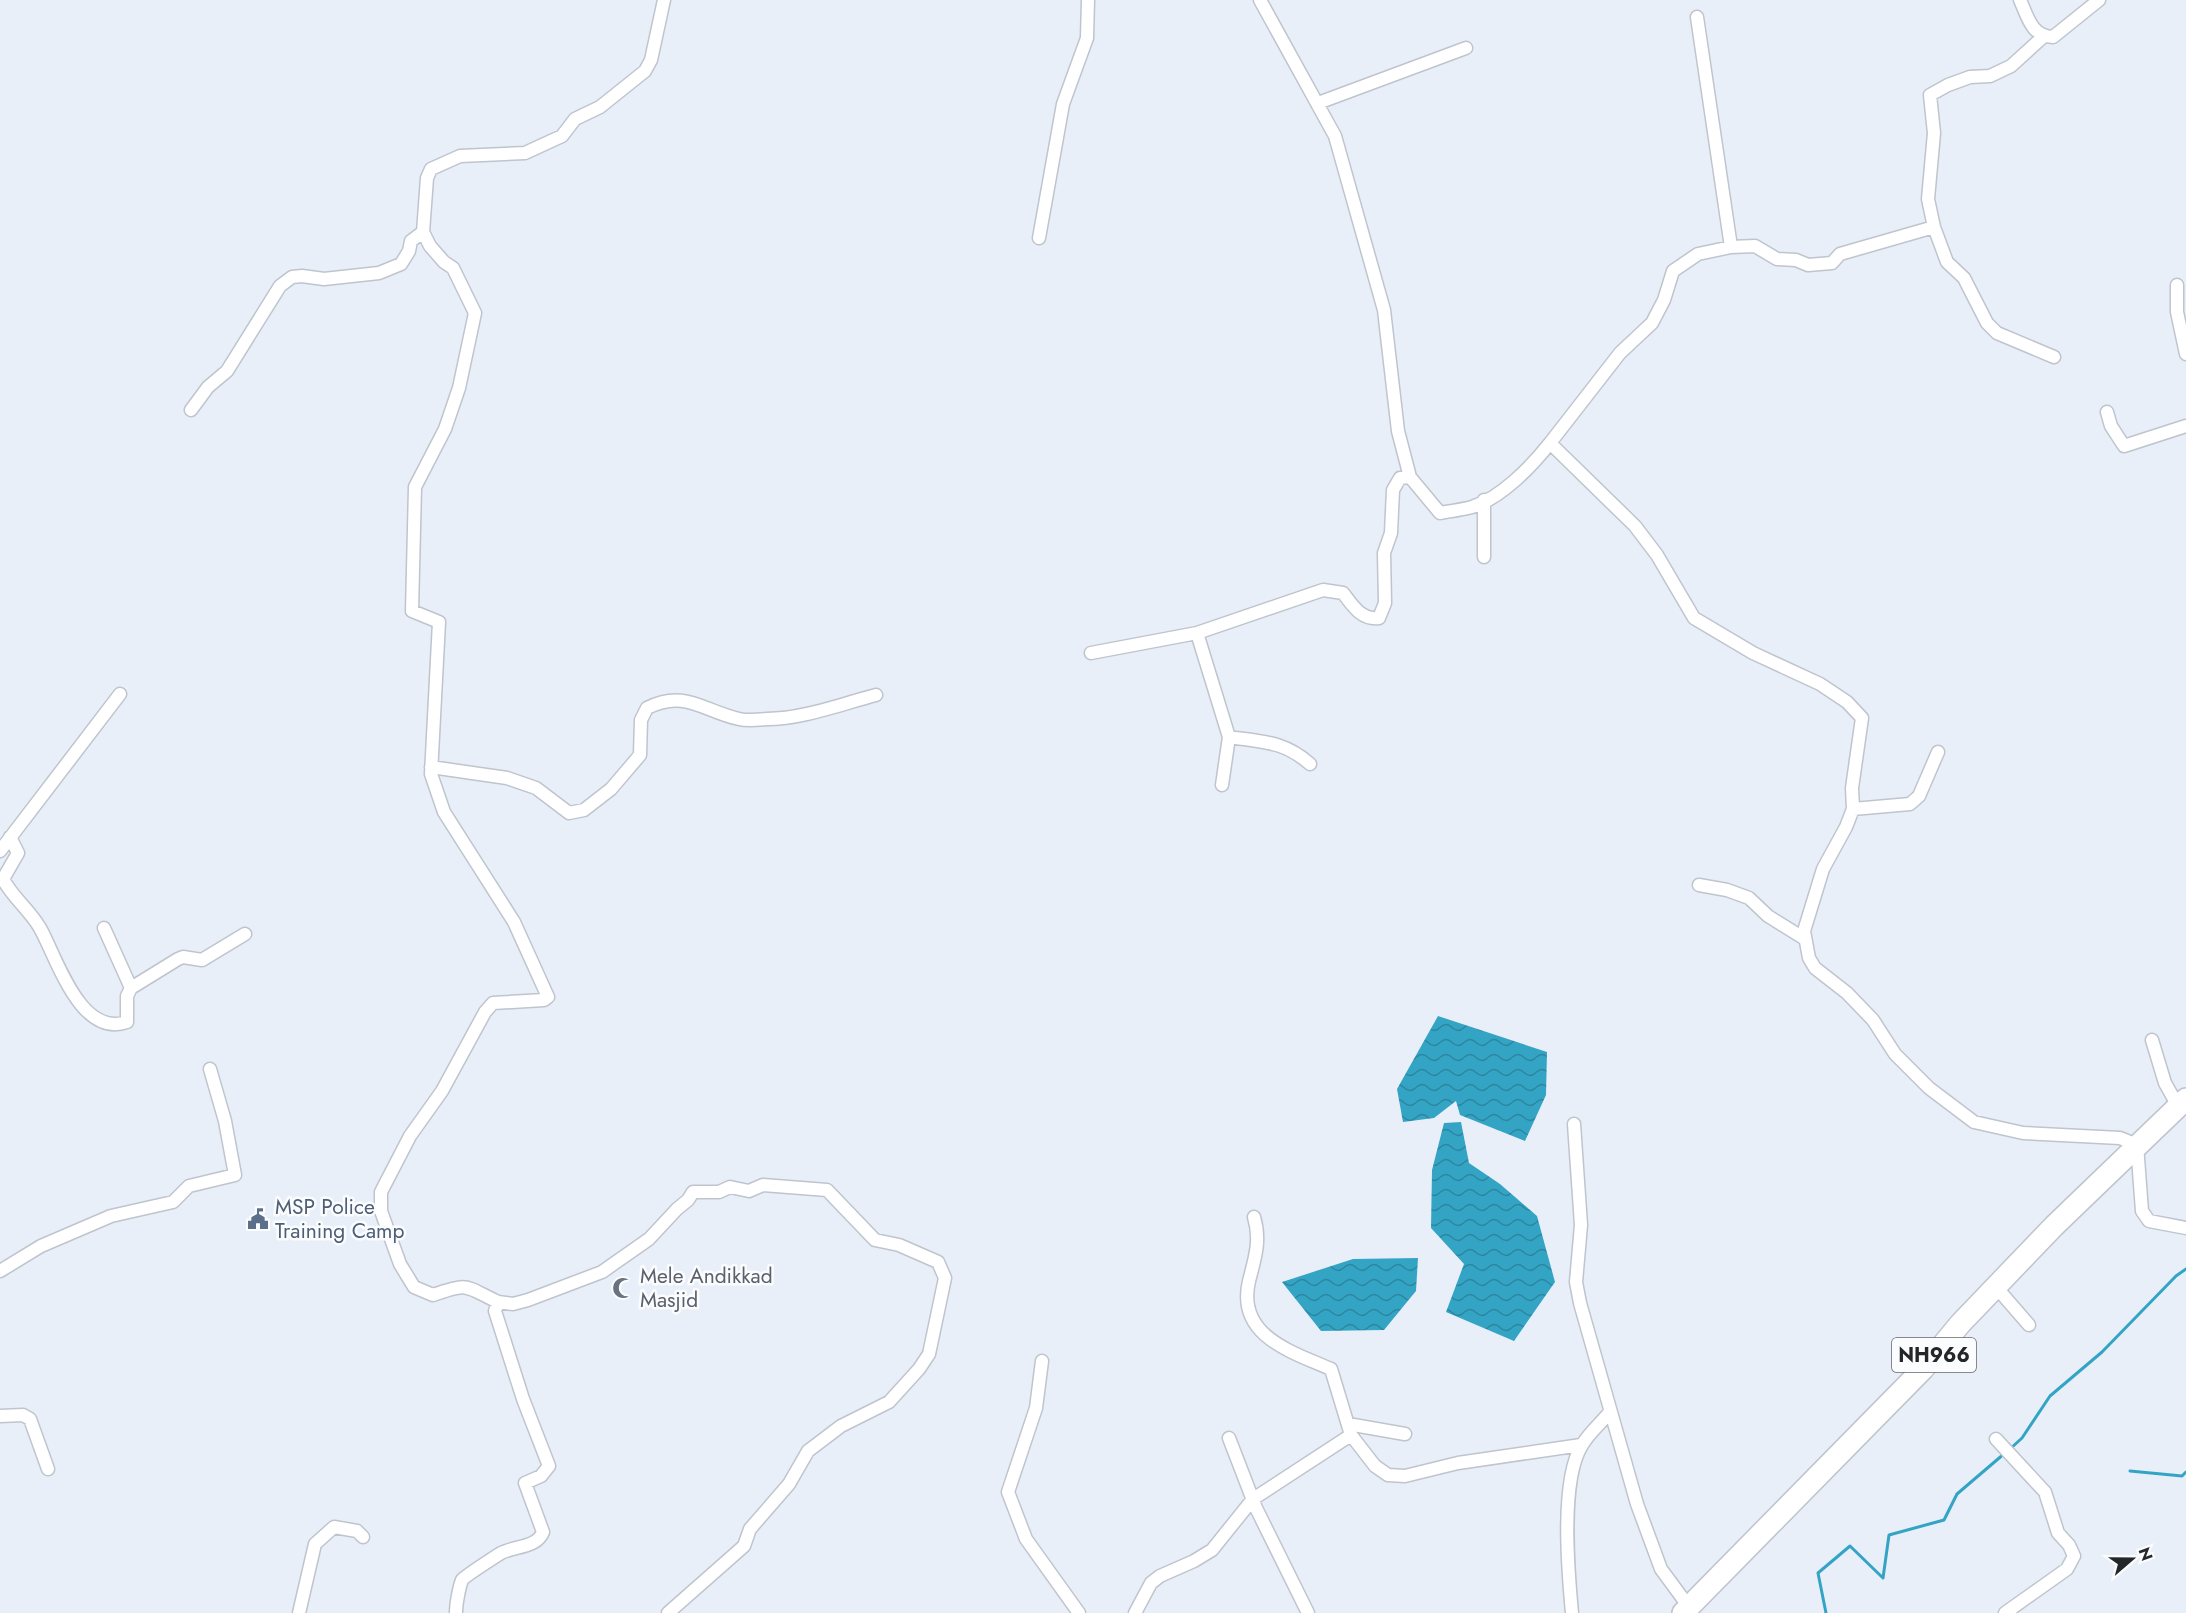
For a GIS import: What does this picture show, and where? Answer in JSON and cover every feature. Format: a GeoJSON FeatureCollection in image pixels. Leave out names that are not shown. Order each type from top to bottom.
{"type":"FeatureCollection","features":[{"type":"Feature","properties":{"kind":"highway","name":"NH966"},"geometry":{"type":"LineString","coordinates":[[1686,1610],[1923,1369],[1996,1287],[2182,1102]]}},
{"type":"Feature","properties":{"kind":"street"},"geometry":{"type":"LineString","coordinates":[[664,0],[651,60],[640,78],[600,107],[580,115],[562,136],[547,145],[510,156],[460,156],[431,170],[427,178],[423,232],[430,246],[453,268],[475,313],[459,388],[445,429],[415,487],[412,611],[439,622],[431,774],[444,812],[514,922],[548,997],[544,1000],[492,1004],[485,1012],[442,1091],[410,1136],[381,1192],[381,1211],[400,1264],[414,1287],[433,1295],[461,1285],[470,1286],[498,1302],[513,1304],[602,1272],[650,1239],[693,1192],[719,1192],[730,1187],[749,1191],[764,1185],[827,1190],[875,1240],[899,1245],[938,1262],[945,1278],[929,1354],[918,1369],[889,1402],[841,1426],[808,1451],[789,1484],[750,1529],[744,1546],[668,1613]]}},
{"type":"Feature","properties":{"kind":"street"},"geometry":{"type":"LineString","coordinates":[[1040,238],[1063,104],[1087,38],[1088,0]]}},
{"type":"Feature","properties":{"kind":"street"},"geometry":{"type":"LineString","coordinates":[[1260,0],[1335,136],[1384,310],[1398,431],[1410,477],[1440,513],[1473,507],[1509,485],[1534,464],[1620,353],[1652,323],[1664,300],[1673,271],[1698,254],[1731,247],[1755,246],[1778,259],[1816,265],[1832,263],[1840,254],[1934,227]]}},
{"type":"Feature","properties":{"kind":"street"},"geometry":{"type":"LineString","coordinates":[[2020,0],[2033,29],[2044,36],[2053,37],[2099,0]]}},
{"type":"Feature","properties":{"kind":"street"},"geometry":{"type":"LineString","coordinates":[[1697,17],[1731,247]]}},
{"type":"Feature","properties":{"kind":"street"},"geometry":{"type":"LineString","coordinates":[[2044,36],[2011,66],[1990,76],[1970,77],[1947,85],[1930,96],[1934,133],[1928,199],[1934,227],[1947,262],[1964,278],[1987,323],[1997,333],[2054,357]]}},
{"type":"Feature","properties":{"kind":"street"},"geometry":{"type":"LineString","coordinates":[[1318,103],[1466,48]]}},
{"type":"Feature","properties":{"kind":"street"},"geometry":{"type":"LineString","coordinates":[[191,411],[208,387],[227,370],[280,286],[292,277],[324,279],[379,273],[400,264],[409,251],[411,241],[423,232]]}},
{"type":"Feature","properties":{"kind":"street"},"geometry":{"type":"LineString","coordinates":[[2177,285],[2177,312],[2186,354]]}},
{"type":"Feature","properties":{"kind":"street"},"geometry":{"type":"LineString","coordinates":[[2107,412],[2111,426],[2124,446],[2186,426]]}},
{"type":"Feature","properties":{"kind":"street"},"geometry":{"type":"LineString","coordinates":[[1550,443],[1635,526],[1657,555],[1694,618],[1753,653],[1820,684],[1847,702],[1862,718],[1852,788],[1853,809],[1846,827],[1823,868],[1804,930],[1809,958],[1815,968],[1847,993],[1873,1020],[1895,1054],[1929,1088],[1974,1122],[2023,1133],[2120,1138],[2137,1145],[2142,1211],[2149,1221],[2186,1228]]}},
{"type":"Feature","properties":{"kind":"street"},"geometry":{"type":"LineString","coordinates":[[1091,653],[1197,633],[1323,590],[1342,593],[1358,612],[1370,619],[1378,618],[1386,603],[1383,553],[1391,533],[1393,490],[1400,478],[1410,477]]}},
{"type":"Feature","properties":{"kind":"street"},"geometry":{"type":"LineString","coordinates":[[1484,500],[1484,557]]}},
{"type":"Feature","properties":{"kind":"street"},"geometry":{"type":"LineString","coordinates":[[1197,633],[1229,736],[1222,785]]}},
{"type":"Feature","properties":{"kind":"street"},"geometry":{"type":"LineString","coordinates":[[0,851],[120,694]]}},
{"type":"Feature","properties":{"kind":"street"},"geometry":{"type":"LineString","coordinates":[[431,767],[507,778],[536,788],[569,813],[584,810],[611,789],[640,754],[642,720],[647,708],[655,704],[673,698],[704,705],[740,719],[770,719],[876,695]]}},
{"type":"Feature","properties":{"kind":"street"},"geometry":{"type":"LineString","coordinates":[[1229,736],[1281,744],[1295,751],[1310,764]]}},
{"type":"Feature","properties":{"kind":"street"},"geometry":{"type":"LineString","coordinates":[[1853,809],[1910,804],[1919,796],[1938,752]]}},
{"type":"Feature","properties":{"kind":"street"},"geometry":{"type":"LineString","coordinates":[[10,837],[18,853],[3,879],[40,927],[72,992],[92,1017],[102,1023],[116,1025],[127,1022],[129,1018],[127,996],[131,988],[178,959],[183,957],[202,960],[245,934]]}},
{"type":"Feature","properties":{"kind":"street"},"geometry":{"type":"LineString","coordinates":[[1700,885],[1727,890],[1749,898],[1768,916],[1805,939]]}},
{"type":"Feature","properties":{"kind":"street"},"geometry":{"type":"LineString","coordinates":[[104,928],[131,988]]}},
{"type":"Feature","properties":{"kind":"street"},"geometry":{"type":"LineString","coordinates":[[2152,1040],[2165,1083],[2182,1102]]}},
{"type":"Feature","properties":{"kind":"street"},"geometry":{"type":"LineString","coordinates":[[0,1270],[41,1246],[111,1216],[173,1202],[189,1186],[235,1175],[225,1121],[210,1069]]}},
{"type":"Feature","properties":{"kind":"street"},"geometry":{"type":"LineString","coordinates":[[1574,1124],[1581,1225],[1576,1282],[1609,1413],[1625,1458],[1637,1504],[1661,1569],[1686,1610]]}},
{"type":"Feature","properties":{"kind":"street"},"geometry":{"type":"LineString","coordinates":[[1254,1217],[1258,1245],[1248,1286],[1249,1312],[1263,1335],[1287,1352],[1331,1369],[1349,1429],[1381,1471],[1388,1475],[1405,1476],[1458,1463],[1581,1445]]}},
{"type":"Feature","properties":{"kind":"street"},"geometry":{"type":"LineString","coordinates":[[1996,1287],[2029,1325]]}},
{"type":"Feature","properties":{"kind":"street"},"geometry":{"type":"LineString","coordinates":[[456,1613],[462,1581],[468,1573],[489,1563],[502,1553],[529,1544],[541,1537],[543,1532],[525,1484],[541,1476],[549,1466],[548,1460],[523,1399],[495,1311],[498,1302]]}},
{"type":"Feature","properties":{"kind":"street"},"geometry":{"type":"LineString","coordinates":[[1042,1361],[1036,1408],[1008,1492],[1026,1539],[1079,1613]]}},
{"type":"Feature","properties":{"kind":"street"},"geometry":{"type":"LineString","coordinates":[[1572,1613],[1568,1539],[1570,1484],[1581,1445],[1609,1413]]}},
{"type":"Feature","properties":{"kind":"street"},"geometry":{"type":"LineString","coordinates":[[0,1416],[23,1415],[30,1419],[48,1469]]}},
{"type":"Feature","properties":{"kind":"street"},"geometry":{"type":"LineString","coordinates":[[1135,1613],[1151,1583],[1160,1576],[1212,1550],[1253,1499],[1349,1429],[1405,1434]]}},
{"type":"Feature","properties":{"kind":"street"},"geometry":{"type":"LineString","coordinates":[[1229,1438],[1253,1499],[1308,1613]]}},
{"type":"Feature","properties":{"kind":"street"},"geometry":{"type":"LineString","coordinates":[[1999,1442],[2045,1492],[2058,1533],[2074,1556],[2067,1569],[2005,1613]]}},
{"type":"Feature","properties":{"kind":"street"},"geometry":{"type":"LineString","coordinates":[[299,1613],[315,1544],[333,1527],[357,1531],[363,1538]]}},
{"type":"Feature","properties":{"kind":"water"},"geometry":{"type":"Polygon","coordinates":[[[1438,1016],[1547,1052],[1546,1095],[1525,1141],[1460,1115],[1456,1101],[1434,1118],[1403,1122],[1397,1089],[1438,1016]]]}},
{"type":"Feature","properties":{"kind":"water"},"geometry":{"type":"Polygon","coordinates":[[[1461,1122],[1469,1163],[1500,1184],[1537,1216],[1555,1282],[1514,1341],[1446,1312],[1464,1264],[1431,1228],[1432,1170],[1444,1123],[1461,1122]]]}},
{"type":"Feature","properties":{"kind":"water"},"geometry":{"type":"Polygon","coordinates":[[[1418,1258],[1416,1291],[1384,1330],[1321,1331],[1282,1282],[1353,1259],[1418,1258]]]}},
{"type":"Feature","properties":{"kind":"waterway"},"geometry":{"type":"LineString","coordinates":[[2010,1449],[2022,1438],[2050,1396],[2102,1352],[2176,1276],[2186,1269]]}},
{"type":"Feature","properties":{"kind":"waterway"},"geometry":{"type":"LineString","coordinates":[[1826,1613],[1818,1573],[1850,1546],[1883,1578],[1889,1535],[1944,1520],[1957,1494],[2005,1453]]}},
{"type":"Feature","properties":{"kind":"waterway"},"geometry":{"type":"LineString","coordinates":[[2130,1471],[2182,1476],[2186,1472]]}},
{"type":"Feature","properties":{"kind":"place","name":"MSP Police Training Camp"},"geometry":{"type":"Point","coordinates":[258,1219]}},
{"type":"Feature","properties":{"kind":"place","name":"Mele Andikkad Masjid"},"geometry":{"type":"Point","coordinates":[623,1288]}}]}
